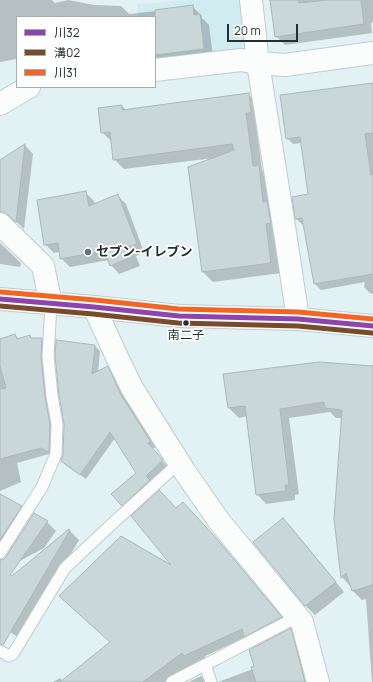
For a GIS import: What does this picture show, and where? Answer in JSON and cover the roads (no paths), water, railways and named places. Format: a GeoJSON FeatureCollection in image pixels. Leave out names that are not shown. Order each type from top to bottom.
{"type":"FeatureCollection","features":[{"type":"Feature","properties":{"kind":"main road"},"geometry":{"type":"LineString","coordinates":[[252,0],[258,63],[298,319]]}},
{"type":"Feature","properties":{"kind":"main road"},"geometry":{"type":"LineString","coordinates":[[156,70],[241,60],[285,65],[373,53]]}},
{"type":"Feature","properties":{"kind":"main road"},"geometry":{"type":"LineString","coordinates":[[0,104],[27,88]]}},
{"type":"Feature","properties":{"kind":"main road"},"geometry":{"type":"LineString","coordinates":[[0,224],[43,266],[51,304]]}},
{"type":"Feature","properties":{"kind":"main road"},"geometry":{"type":"LineString","coordinates":[[0,299],[179,316],[298,319],[373,326]]}},
{"type":"Feature","properties":{"kind":"main road"},"geometry":{"type":"LineString","coordinates":[[94,307],[132,388],[179,463],[220,521],[302,622],[318,682]]}},
{"type":"Feature","properties":{"kind":"lane"},"geometry":{"type":"LineString","coordinates":[[0,553],[42,487],[56,454],[57,424],[52,396],[48,356],[51,304]]}},
{"type":"Feature","properties":{"kind":"lane"},"geometry":{"type":"LineString","coordinates":[[0,651],[9,656],[13,654],[65,568],[179,463]]}},
{"type":"Feature","properties":{"kind":"lane"},"geometry":{"type":"LineString","coordinates":[[172,682],[297,617]]}},
{"type":"Feature","properties":{"kind":"lane"},"geometry":{"type":"LineString","coordinates":[[205,665],[211,682]]}},
{"type":"Feature","properties":{"kind":"place","name":"セブン-イレブン"},"geometry":{"type":"Point","coordinates":[88,252]}},
{"type":"Feature","properties":{"kind":"place","name":"南二子"},"geometry":{"type":"Point","coordinates":[186,323]}}]}
